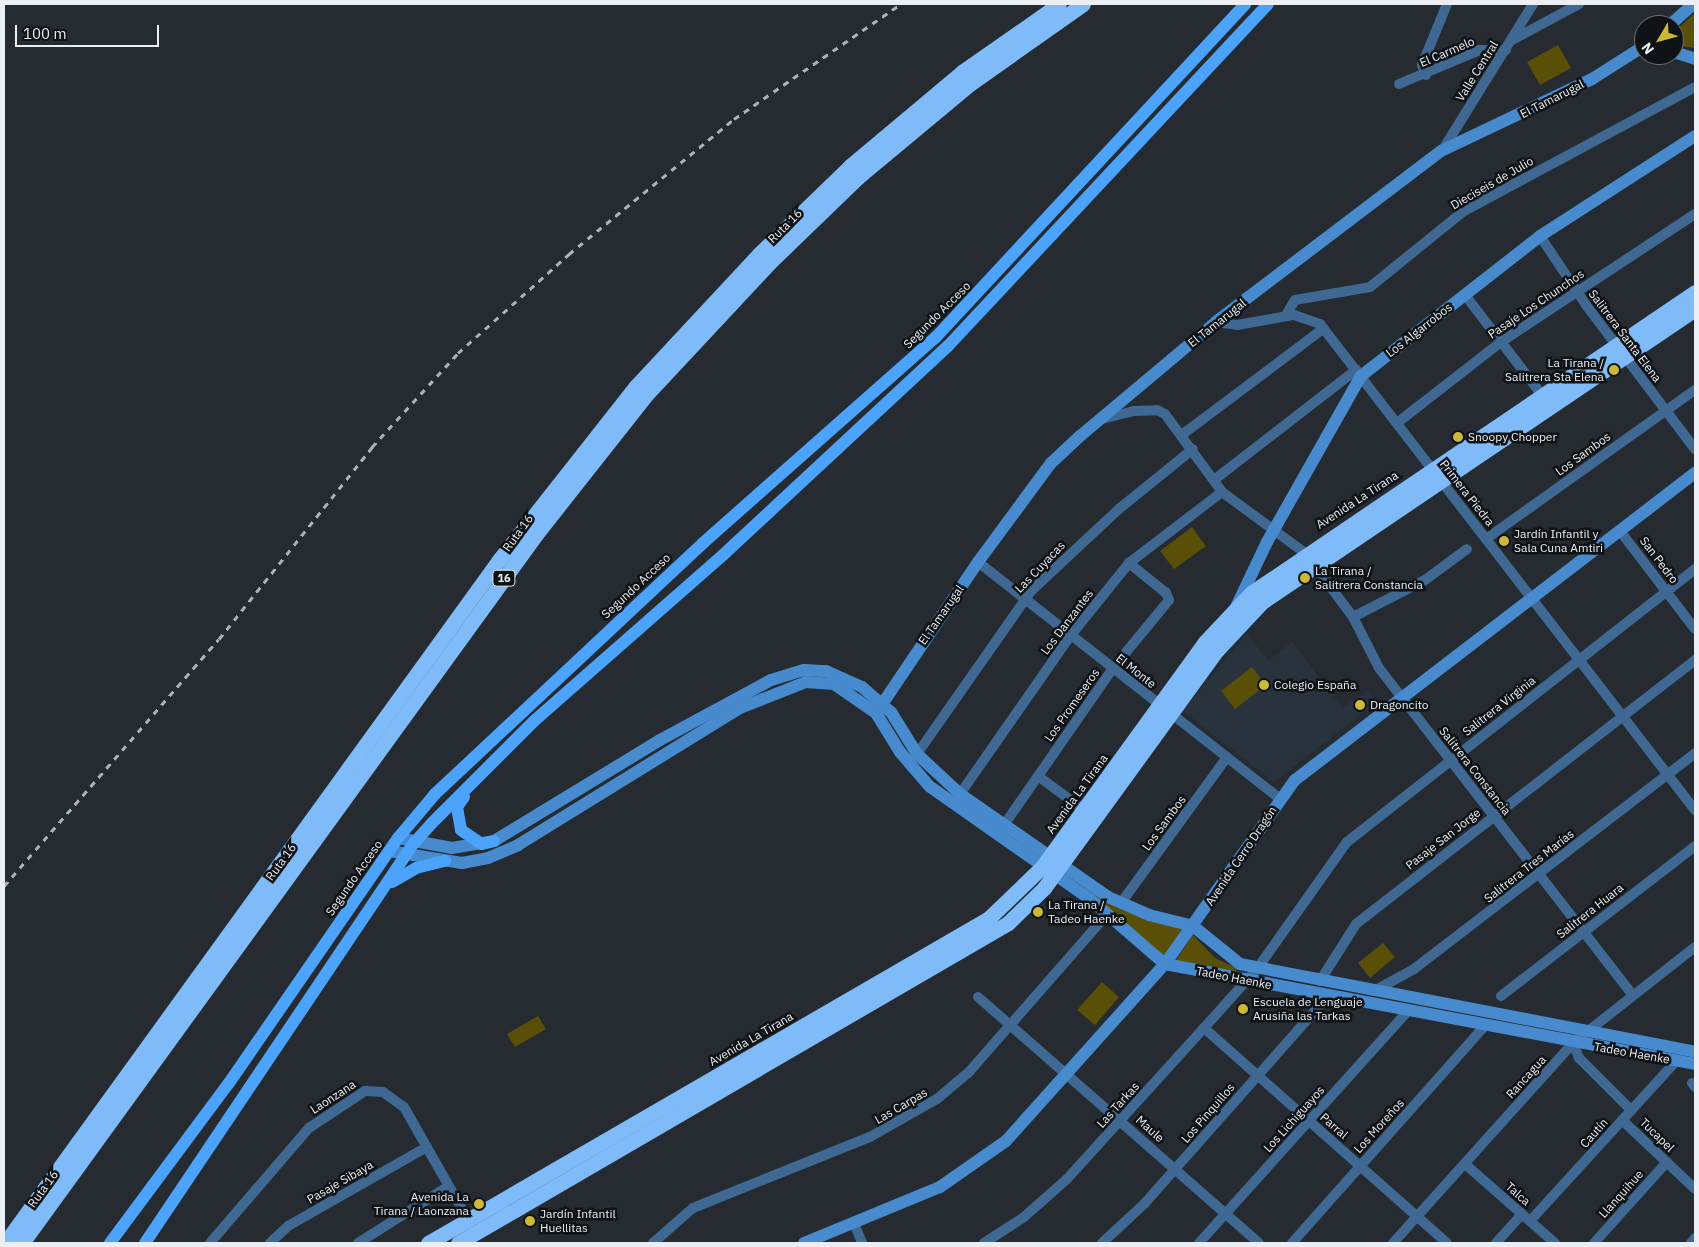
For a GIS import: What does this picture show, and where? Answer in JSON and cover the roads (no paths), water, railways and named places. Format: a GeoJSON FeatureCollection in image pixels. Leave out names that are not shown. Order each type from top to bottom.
{"type":"FeatureCollection","features":[{"type":"Feature","properties":{"kind":"highway","name":"Ruta 16"},"geometry":{"type":"LineString","coordinates":[[5,1243],[510,546],[636,386],[759,254],[850,166],[962,72],[1059,4]]}},
{"type":"Feature","properties":{"kind":"highway","name":"Ruta 16"},"geometry":{"type":"LineString","coordinates":[[22,1243],[537,533],[646,396],[757,275],[858,177],[971,83],[1083,4]]}},
{"type":"Feature","properties":{"kind":"highway","name":"Avenida La Tirana"},"geometry":{"type":"LineString","coordinates":[[428,1243],[472,1227],[975,927],[1014,898],[1052,866],[1236,607],[1620,350],[1695,292]]}},
{"type":"Feature","properties":{"kind":"highway","name":"Avenida La Tirana"},"geometry":{"type":"LineString","coordinates":[[1437,474],[1542,395],[1695,309]]}},
{"type":"Feature","properties":{"kind":"highway","name":"Avenida La Tirana"},"geometry":{"type":"LineString","coordinates":[[1052,866],[1084,810],[1165,709],[1243,620],[1309,558]]}},
{"type":"Feature","properties":{"kind":"highway","name":"Avenida La Tirana"},"geometry":{"type":"LineString","coordinates":[[458,1243],[472,1227]]}},
{"type":"Feature","properties":{"kind":"main road","name":"Segundo Acceso"},"geometry":{"type":"LineString","coordinates":[[110,1243],[229,1083],[398,838],[435,794],[569,666],[949,325],[1245,4]]}},
{"type":"Feature","properties":{"kind":"main road"},"geometry":{"type":"LineString","coordinates":[[145,1243],[414,843],[494,761],[948,346],[1268,4]]}},
{"type":"Feature","properties":{"kind":"main road"},"geometry":{"type":"LineString","coordinates":[[494,761],[456,814],[461,830],[470,838],[482,844],[494,841]]}},
{"type":"Feature","properties":{"kind":"main road"},"geometry":{"type":"LineString","coordinates":[[383,890],[416,868],[445,861]]}},
{"type":"Feature","properties":{"kind":"street"},"geometry":{"type":"LineString","coordinates":[[1426,75],[1422,65],[1447,4]]}},
{"type":"Feature","properties":{"kind":"street","name":"Valle Central"},"geometry":{"type":"LineString","coordinates":[[1441,151],[1506,50],[1533,4]]}},
{"type":"Feature","properties":{"kind":"street"},"geometry":{"type":"LineString","coordinates":[[1511,40],[1579,4]]}},
{"type":"Feature","properties":{"kind":"street"},"geometry":{"type":"LineString","coordinates":[[1681,15],[1693,4]]}},
{"type":"Feature","properties":{"kind":"street","name":"El Carmelo"},"geometry":{"type":"LineString","coordinates":[[1399,84],[1426,75],[1480,50],[1506,50]]}},
{"type":"Feature","properties":{"kind":"street","name":"El Tamarugal"},"geometry":{"type":"LineString","coordinates":[[878,708],[978,562],[1051,463],[1216,322],[1441,151],[1592,79],[1634,52]]}},
{"type":"Feature","properties":{"kind":"street","name":"Dieciseis de Julio"},"geometry":{"type":"LineString","coordinates":[[1286,315],[1295,300],[1370,288],[1464,211],[1695,88]]}},
{"type":"Feature","properties":{"kind":"street","name":"Los Algarrobos"},"geometry":{"type":"LineString","coordinates":[[1236,607],[1273,532],[1359,373],[1465,295],[1540,236],[1695,136]]}},
{"type":"Feature","properties":{"kind":"street","name":"Pasaje Los Chunchos"},"geometry":{"type":"LineString","coordinates":[[1397,423],[1501,342],[1695,214]]}},
{"type":"Feature","properties":{"kind":"street","name":"Salitrera Santa Elena"},"geometry":{"type":"LineString","coordinates":[[1540,236],[1577,292],[1695,449]]}},
{"type":"Feature","properties":{"kind":"street"},"geometry":{"type":"LineString","coordinates":[[1465,295],[1542,395]]}},
{"type":"Feature","properties":{"kind":"street","name":"Primera Piedra"},"geometry":{"type":"LineString","coordinates":[[1216,322],[1237,325],[1286,315],[1306,316],[1324,328],[1695,810]]}},
{"type":"Feature","properties":{"kind":"street"},"geometry":{"type":"LineString","coordinates":[[1183,434],[1324,328]]}},
{"type":"Feature","properties":{"kind":"street"},"geometry":{"type":"LineString","coordinates":[[1214,480],[1359,373]]}},
{"type":"Feature","properties":{"kind":"street","name":"Los Sambos"},"geometry":{"type":"LineString","coordinates":[[1486,539],[1695,390]]}},
{"type":"Feature","properties":{"kind":"street","name":"Salitrera Constancia"},"geometry":{"type":"LineString","coordinates":[[1102,419],[1157,410],[1183,434],[1222,492],[1309,558],[1353,617],[1374,659],[1402,697],[1633,995]]}},
{"type":"Feature","properties":{"kind":"street","name":"Las Cuyacas"},"geometry":{"type":"LineString","coordinates":[[917,754],[1025,599],[1062,560],[1193,450]]}},
{"type":"Feature","properties":{"kind":"street","name":"Avenida Cerro Dragón"},"geometry":{"type":"LineString","coordinates":[[804,1243],[927,1193],[967,1171],[1018,1130],[1165,964],[1280,799],[1300,776],[1695,473]]}},
{"type":"Feature","properties":{"kind":"street","name":"Los Danzantes"},"geometry":{"type":"LineString","coordinates":[[960,794],[1071,636],[1129,563],[1222,492]]}},
{"type":"Feature","properties":{"kind":"street","name":"San Pedro"},"geometry":{"type":"LineString","coordinates":[[1620,531],[1695,628]]}},
{"type":"Feature","properties":{"kind":"street"},"geometry":{"type":"LineString","coordinates":[[1353,617],[1426,580],[1467,549]]}},
{"type":"Feature","properties":{"kind":"street","name":"El Monte"},"geometry":{"type":"LineString","coordinates":[[978,562],[1280,799]]}},
{"type":"Feature","properties":{"kind":"street","name":"Los Promeseros"},"geometry":{"type":"LineString","coordinates":[[1004,825],[1113,668],[1169,600],[1166,593],[1129,563]]}},
{"type":"Feature","properties":{"kind":"street","name":"Salitrera Virginia"},"geometry":{"type":"LineString","coordinates":[[1257,968],[1346,842],[1695,569]]}},
{"type":"Feature","properties":{"kind":"street","name":"Pasaje San Jorge"},"geometry":{"type":"LineString","coordinates":[[1320,981],[1356,924],[1493,815],[1695,660]]}},
{"type":"Feature","properties":{"kind":"street"},"geometry":{"type":"LineString","coordinates":[[398,838],[414,843],[463,848],[494,841],[660,740],[771,680],[804,670],[826,671],[862,687],[878,708]]}},
{"type":"Feature","properties":{"kind":"street"},"geometry":{"type":"LineString","coordinates":[[389,851],[445,861],[476,861],[518,845],[740,708],[799,685],[834,684],[878,708]]}},
{"type":"Feature","properties":{"kind":"street","name":"Tadeo Haenke"},"geometry":{"type":"LineString","coordinates":[[878,708],[891,712],[917,754],[960,794],[1004,825],[1165,964],[1485,1026],[1695,1064]]}},
{"type":"Feature","properties":{"kind":"street","name":"Tadeo Haenke"},"geometry":{"type":"LineString","coordinates":[[878,708],[900,752],[929,786],[1052,866],[1121,904],[1193,926],[1231,959],[1257,968],[1320,981],[1695,1052]]}},
{"type":"Feature","properties":{"kind":"street","name":"Salitrera Tres Marías"},"geometry":{"type":"LineString","coordinates":[[1374,991],[1410,972],[1695,753]]}},
{"type":"Feature","properties":{"kind":"street","name":"Los Sambos"},"geometry":{"type":"LineString","coordinates":[[1121,904],[1227,758]]}},
{"type":"Feature","properties":{"kind":"street"},"geometry":{"type":"LineString","coordinates":[[1038,776],[1084,810]]}},
{"type":"Feature","properties":{"kind":"street","name":"Salitrera Huara"},"geometry":{"type":"LineString","coordinates":[[1501,996],[1695,846]]}},
{"type":"Feature","properties":{"kind":"street","name":"Las Carpas"},"geometry":{"type":"LineString","coordinates":[[653,1243],[675,1220],[701,1204],[870,1138],[921,1111],[953,1087],[1108,913]]}},
{"type":"Feature","properties":{"kind":"street","name":"Rancagua"},"geometry":{"type":"LineString","coordinates":[[1393,1243],[1573,1042],[1695,947]]}},
{"type":"Feature","properties":{"kind":"street","name":"Las Tarkas"},"geometry":{"type":"LineString","coordinates":[[984,1243],[1052,1193],[1121,1120],[1257,968]]}},
{"type":"Feature","properties":{"kind":"street","name":"Maule"},"geometry":{"type":"LineString","coordinates":[[978,996],[1012,1023],[1259,1243]]}},
{"type":"Feature","properties":{"kind":"street","name":"Los Pinquillos"},"geometry":{"type":"LineString","coordinates":[[1102,1243],[1175,1169],[1328,996]]}},
{"type":"Feature","properties":{"kind":"street","name":"Los Lichiguayos"},"geometry":{"type":"LineString","coordinates":[[1199,1243],[1408,1011]]}},
{"type":"Feature","properties":{"kind":"street","name":"Los Moreños"},"geometry":{"type":"LineString","coordinates":[[1292,1243],[1485,1026]]}},
{"type":"Feature","properties":{"kind":"street","name":"Parral"},"geometry":{"type":"LineString","coordinates":[[1204,1028],[1448,1243]]}},
{"type":"Feature","properties":{"kind":"street","name":"Tucapel"},"geometry":{"type":"LineString","coordinates":[[1573,1042],[1579,1058],[1631,1110]]}},
{"type":"Feature","properties":{"kind":"street","name":"Cautín"},"geometry":{"type":"LineString","coordinates":[[1496,1243],[1526,1218],[1622,1120],[1676,1061]]}},
{"type":"Feature","properties":{"kind":"street","name":"Laonzana"},"geometry":{"type":"LineString","coordinates":[[210,1243],[309,1128],[356,1094],[375,1090],[397,1100],[427,1147],[472,1227]]}},
{"type":"Feature","properties":{"kind":"street","name":"Tucapel"},"geometry":{"type":"LineString","coordinates":[[1622,1120],[1695,1190]]}},
{"type":"Feature","properties":{"kind":"street","name":"Pasaje Sibaya"},"geometry":{"type":"LineString","coordinates":[[270,1243],[288,1226],[427,1147]]}},
{"type":"Feature","properties":{"kind":"street","name":"Llanquihue"},"geometry":{"type":"LineString","coordinates":[[1594,1243],[1667,1162]]}},
{"type":"Feature","properties":{"kind":"street","name":"Talca"},"geometry":{"type":"LineString","coordinates":[[1465,1164],[1555,1243]]}},
{"type":"Feature","properties":{"kind":"street"},"geometry":{"type":"LineString","coordinates":[[358,1243],[449,1186]]}},
{"type":"Feature","properties":{"kind":"street"},"geometry":{"type":"LineString","coordinates":[[854,1223],[862,1243]]}},
{"type":"Feature","properties":{"kind":"street"},"geometry":{"type":"LineString","coordinates":[[1691,1243],[1695,1238]]}},
{"type":"Feature","properties":{"kind":"railway"},"geometry":{"type":"LineString","coordinates":[[4,886],[219,639],[372,447],[458,353],[569,254],[734,119],[901,4]]}},
{"type":"Feature","properties":{"kind":"place","name":"La Tirana / Salitrera Sta Elena"},"geometry":{"type":"Point","coordinates":[1614,370]}},
{"type":"Feature","properties":{"kind":"place","name":"Snoopy Chopper"},"geometry":{"type":"Point","coordinates":[1458,437]}},
{"type":"Feature","properties":{"kind":"place","name":"Jardín Infantil y Sala Cuna Amtiri"},"geometry":{"type":"Point","coordinates":[1504,541]}},
{"type":"Feature","properties":{"kind":"place","name":"La Tirana / Salitrera Constancia"},"geometry":{"type":"Point","coordinates":[1305,578]}},
{"type":"Feature","properties":{"kind":"place","name":"Colegio España"},"geometry":{"type":"Point","coordinates":[1264,685]}},
{"type":"Feature","properties":{"kind":"place","name":"Dragoncito"},"geometry":{"type":"Point","coordinates":[1360,705]}},
{"type":"Feature","properties":{"kind":"place","name":"La Tirana / Tadeo Haenke"},"geometry":{"type":"Point","coordinates":[1038,912]}},
{"type":"Feature","properties":{"kind":"place","name":"Escuela de Lenguaje Arusiña las Tarkas"},"geometry":{"type":"Point","coordinates":[1243,1009]}},
{"type":"Feature","properties":{"kind":"place","name":"Avenida La Tirana / Laonzana"},"geometry":{"type":"Point","coordinates":[479,1204]}},
{"type":"Feature","properties":{"kind":"place","name":"Jardín Infantil Huellitas"},"geometry":{"type":"Point","coordinates":[530,1221]}}]}
